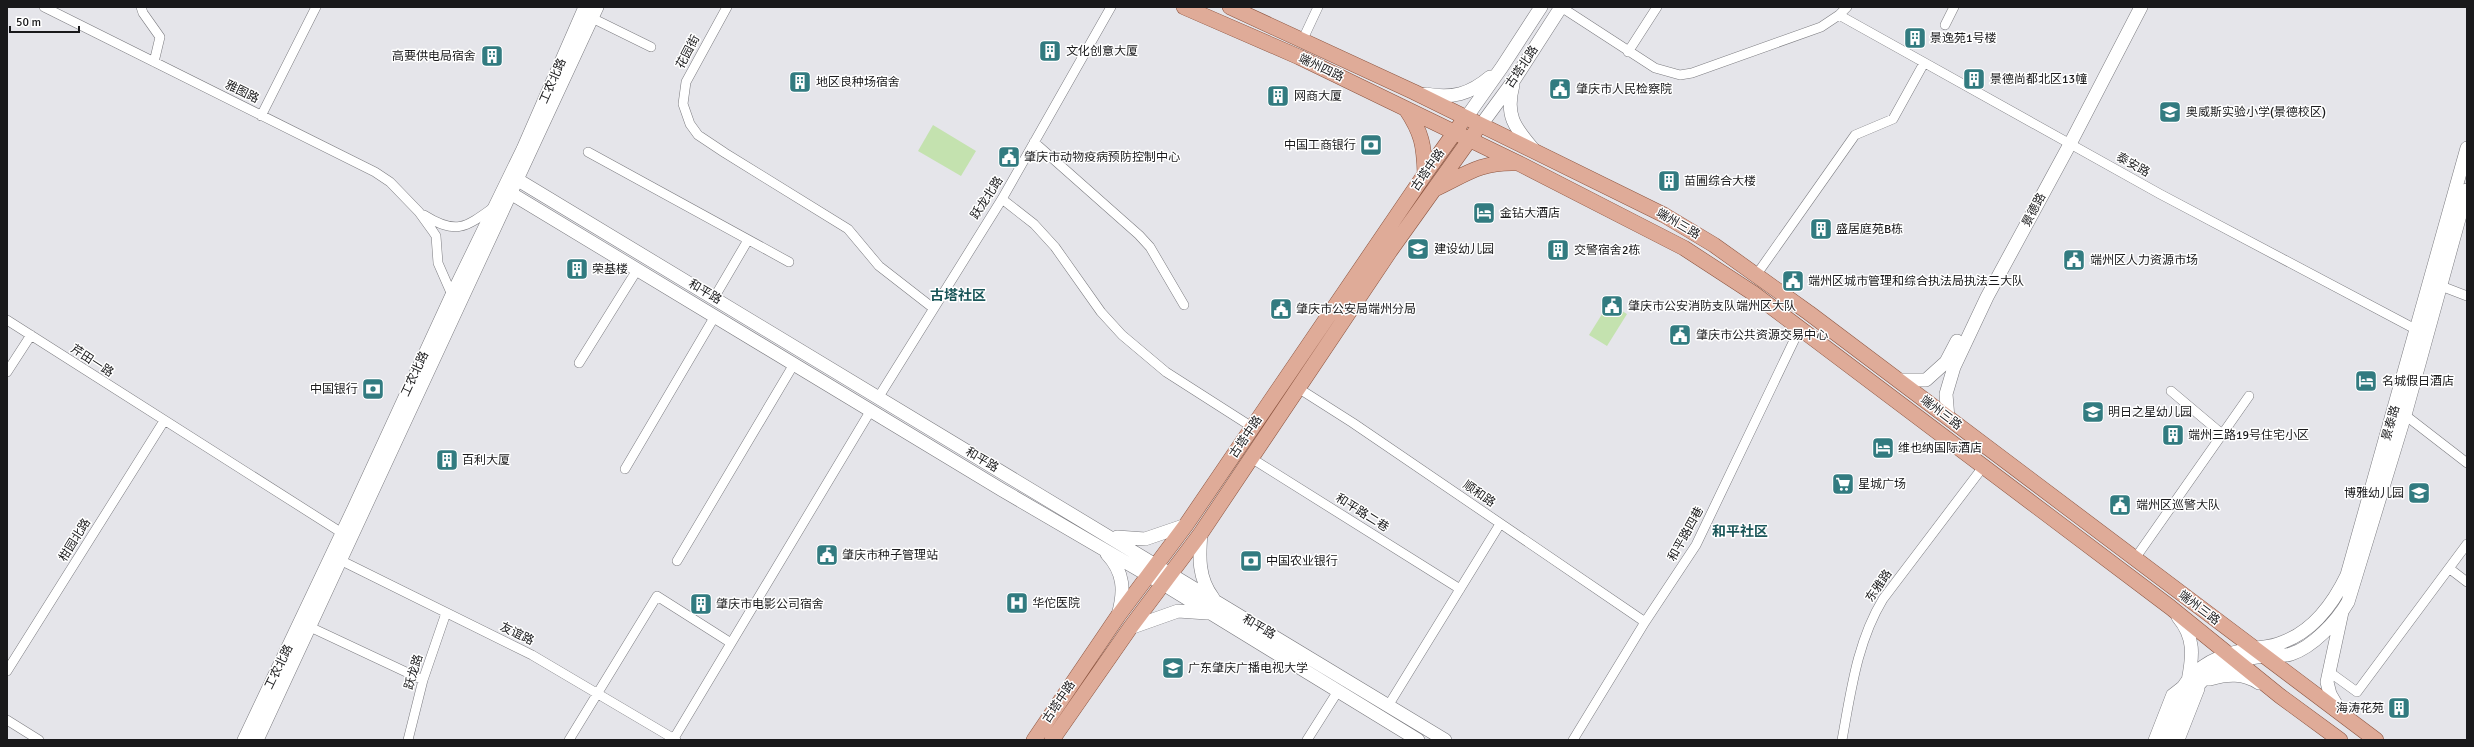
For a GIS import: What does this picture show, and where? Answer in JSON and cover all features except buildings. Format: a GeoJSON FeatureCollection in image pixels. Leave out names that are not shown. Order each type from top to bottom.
{"type":"FeatureCollection","features":[{"type":"Feature","properties":{"kind":"main road","name":"端州四路"},"geometry":{"type":"LineString","coordinates":[[1184,7],[1406,108],[1470,140]]}},
{"type":"Feature","properties":{"kind":"main road","name":"端州四路"},"geometry":{"type":"LineString","coordinates":[[1236,10],[1303,39],[1481,125]]}},
{"type":"Feature","properties":{"kind":"main road"},"geometry":{"type":"LineString","coordinates":[[1235,29],[1236,10]]}},
{"type":"Feature","properties":{"kind":"main road"},"geometry":{"type":"LineString","coordinates":[[1406,108],[1419,129],[1423,141],[1424,174]]}},
{"type":"Feature","properties":{"kind":"main road","name":"古塔中路"},"geometry":{"type":"LineString","coordinates":[[1052,740],[1130,628],[1201,533],[1298,388],[1384,247],[1424,174],[1466,118]]}},
{"type":"Feature","properties":{"kind":"main road","name":"端州三路"},"geometry":{"type":"LineString","coordinates":[[1481,125],[1664,216],[1714,245],[1757,274],[2134,560],[2376,740]]}},
{"type":"Feature","properties":{"kind":"main road","name":"古塔中路"},"geometry":{"type":"LineString","coordinates":[[1034,740],[1118,616],[1186,525],[1252,427],[1384,247],[1434,189],[1481,125]]}},
{"type":"Feature","properties":{"kind":"main road","name":"端州三路"},"geometry":{"type":"LineString","coordinates":[[1470,140],[1684,248],[1753,293],[2170,606],[2280,696],[2340,740]]}},
{"type":"Feature","properties":{"kind":"main road"},"geometry":{"type":"LineString","coordinates":[[1434,189],[1478,167],[1496,163],[1520,164]]}},
{"type":"Feature","properties":{"kind":"main road"},"geometry":{"type":"LineString","coordinates":[[2092,548],[2102,535]]}},
{"type":"Feature","properties":{"kind":"main road"},"geometry":{"type":"LineString","coordinates":[[1080,672],[1094,680]]}},
{"type":"Feature","properties":{"kind":"main road"},"geometry":{"type":"LineString","coordinates":[[2292,705],[2305,687]]}},
{"type":"Feature","properties":{"kind":"street","name":"雅图路"},"geometry":{"type":"LineString","coordinates":[[44,7],[375,172],[390,182],[419,212]]}},
{"type":"Feature","properties":{"kind":"street"},"geometry":{"type":"LineString","coordinates":[[141,7],[143,13],[160,37],[154,62]]}},
{"type":"Feature","properties":{"kind":"street"},"geometry":{"type":"LineString","coordinates":[[261,116],[316,7]]}},
{"type":"Feature","properties":{"kind":"street","name":"工农北路"},"geometry":{"type":"LineString","coordinates":[[244,740],[452,295],[496,205],[585,7]]}},
{"type":"Feature","properties":{"kind":"street","name":"花园街"},"geometry":{"type":"LineString","coordinates":[[727,7],[686,82],[683,93],[685,113],[698,135],[848,229],[879,266],[933,308]]}},
{"type":"Feature","properties":{"kind":"street","name":"跃龙北路"},"geometry":{"type":"LineString","coordinates":[[878,398],[1002,199],[1111,7]]}},
{"type":"Feature","properties":{"kind":"street"},"geometry":{"type":"LineString","coordinates":[[1303,39],[1318,7]]}},
{"type":"Feature","properties":{"kind":"street","name":"古塔北路"},"geometry":{"type":"LineString","coordinates":[[1466,118],[1502,67],[1541,7]]}},
{"type":"Feature","properties":{"kind":"street"},"geometry":{"type":"LineString","coordinates":[[1561,7],[1628,52],[1655,68],[1669,73],[1686,74],[1821,27],[1840,15],[1847,7]]}},
{"type":"Feature","properties":{"kind":"street","name":"古塔北路"},"geometry":{"type":"LineString","coordinates":[[1481,125],[1514,80],[1561,7]]}},
{"type":"Feature","properties":{"kind":"street"},"geometry":{"type":"LineString","coordinates":[[1628,52],[1657,7]]}},
{"type":"Feature","properties":{"kind":"street"},"geometry":{"type":"LineString","coordinates":[[1944,25],[1954,7]]}},
{"type":"Feature","properties":{"kind":"street","name":"景德路"},"geometry":{"type":"LineString","coordinates":[[1948,418],[1946,394],[1954,367],[1987,297],[2067,142],[2133,7]]}},
{"type":"Feature","properties":{"kind":"street","name":"景德路"},"geometry":{"type":"LineString","coordinates":[[1897,380],[1926,380],[1946,362],[2141,7]]}},
{"type":"Feature","properties":{"kind":"street"},"geometry":{"type":"LineString","coordinates":[[595,13],[651,47]]}},
{"type":"Feature","properties":{"kind":"street","name":"工农北路"},"geometry":{"type":"LineString","coordinates":[[257,740],[342,561],[595,13]]}},
{"type":"Feature","properties":{"kind":"street","name":"泰安路"},"geometry":{"type":"LineString","coordinates":[[1840,15],[2067,142],[2422,333]]}},
{"type":"Feature","properties":{"kind":"street"},"geometry":{"type":"LineString","coordinates":[[1757,274],[1855,135],[1893,119],[1924,63]]}},
{"type":"Feature","properties":{"kind":"street"},"geometry":{"type":"LineString","coordinates":[[1414,92],[1441,97],[1462,95],[1480,85],[1502,67]]}},
{"type":"Feature","properties":{"kind":"street"},"geometry":{"type":"LineString","coordinates":[[1514,80],[1508,107],[1516,126],[1536,153]]}},
{"type":"Feature","properties":{"kind":"street"},"geometry":{"type":"LineString","coordinates":[[1034,142],[1139,235],[1150,247],[1184,305]]}},
{"type":"Feature","properties":{"kind":"street","name":"景泰路"},"geometry":{"type":"LineString","coordinates":[[2258,652],[2284,642],[2302,632],[2317,619],[2339,592],[2347,575],[2422,333],[2467,148]]}},
{"type":"Feature","properties":{"kind":"street"},"geometry":{"type":"LineString","coordinates":[[588,152],[789,262]]}},
{"type":"Feature","properties":{"kind":"street","name":"和平路"},"geometry":{"type":"LineString","coordinates":[[518,180],[878,398],[1167,579],[1210,613],[1418,740]]}},
{"type":"Feature","properties":{"kind":"street"},"geometry":{"type":"LineString","coordinates":[[2153,740],[2171,694],[2206,664],[2258,652],[2289,655],[2299,651],[2342,612],[2348,602],[2405,416],[2422,333],[2441,286],[2467,190]]}},
{"type":"Feature","properties":{"kind":"street","name":"和平路"},"geometry":{"type":"LineString","coordinates":[[512,194],[871,410],[1101,539]]}},
{"type":"Feature","properties":{"kind":"street"},"geometry":{"type":"LineString","coordinates":[[1002,199],[1034,224],[1055,247],[1101,312],[1140,351],[1166,372],[1252,427]]}},
{"type":"Feature","properties":{"kind":"street"},"geometry":{"type":"LineString","coordinates":[[419,212],[440,225],[450,228],[476,220],[496,205]]}},
{"type":"Feature","properties":{"kind":"street"},"geometry":{"type":"LineString","coordinates":[[419,212],[436,236],[438,263],[452,295]]}},
{"type":"Feature","properties":{"kind":"street"},"geometry":{"type":"LineString","coordinates":[[714,298],[748,240]]}},
{"type":"Feature","properties":{"kind":"street"},"geometry":{"type":"LineString","coordinates":[[579,363],[637,270]]}},
{"type":"Feature","properties":{"kind":"street"},"geometry":{"type":"LineString","coordinates":[[2441,286],[2467,296]]}},
{"type":"Feature","properties":{"kind":"street"},"geometry":{"type":"LineString","coordinates":[[625,469],[715,316]]}},
{"type":"Feature","properties":{"kind":"street","name":"芹田一路"},"geometry":{"type":"LineString","coordinates":[[7,320],[342,533]]}},
{"type":"Feature","properties":{"kind":"street","name":"和平路四巷"},"geometry":{"type":"LineString","coordinates":[[1573,740],[1645,622],[1696,545],[1800,328]]}},
{"type":"Feature","properties":{"kind":"street"},"geometry":{"type":"LineString","coordinates":[[7,372],[31,336]]}},
{"type":"Feature","properties":{"kind":"street"},"geometry":{"type":"LineString","coordinates":[[677,561],[794,364]]}},
{"type":"Feature","properties":{"kind":"street","name":"顺和路"},"geometry":{"type":"LineString","coordinates":[[1298,388],[1353,423],[1645,622]]}},
{"type":"Feature","properties":{"kind":"street"},"geometry":{"type":"LineString","coordinates":[[2171,391],[2222,434]]}},
{"type":"Feature","properties":{"kind":"street"},"geometry":{"type":"LineString","coordinates":[[2134,560],[2249,396]]}},
{"type":"Feature","properties":{"kind":"street"},"geometry":{"type":"LineString","coordinates":[[674,740],[871,410]]}},
{"type":"Feature","properties":{"kind":"street"},"geometry":{"type":"LineString","coordinates":[[2405,416],[2467,463]]}},
{"type":"Feature","properties":{"kind":"street","name":"柑园北路"},"geometry":{"type":"LineString","coordinates":[[7,671],[164,421]]}},
{"type":"Feature","properties":{"kind":"street","name":"和平路二巷"},"geometry":{"type":"LineString","coordinates":[[1251,458],[1460,589]]}},
{"type":"Feature","properties":{"kind":"street","name":"东雅路"},"geometry":{"type":"LineString","coordinates":[[1842,740],[1863,638],[1870,620],[1883,599],[1983,467]]}},
{"type":"Feature","properties":{"kind":"street"},"geometry":{"type":"LineString","coordinates":[[1388,706],[1500,524]]}},
{"type":"Feature","properties":{"kind":"street"},"geometry":{"type":"LineString","coordinates":[[1101,539],[1135,540],[1155,537],[1186,525]]}},
{"type":"Feature","properties":{"kind":"street"},"geometry":{"type":"LineString","coordinates":[[1201,533],[1201,571],[1204,583],[1216,601]]}},
{"type":"Feature","properties":{"kind":"street"},"geometry":{"type":"LineString","coordinates":[[1101,539],[1122,580],[1122,602],[1118,616]]}},
{"type":"Feature","properties":{"kind":"street"},"geometry":{"type":"LineString","coordinates":[[2328,671],[2357,692],[2450,569],[2467,544]]}},
{"type":"Feature","properties":{"kind":"street","name":"友谊路"},"geometry":{"type":"LineString","coordinates":[[342,561],[532,654],[674,740]]}},
{"type":"Feature","properties":{"kind":"street"},"geometry":{"type":"LineString","coordinates":[[2450,569],[2467,582]]}},
{"type":"Feature","properties":{"kind":"street","name":"和平路"},"geometry":{"type":"LineString","coordinates":[[1167,579],[1216,601],[1445,740]]}},
{"type":"Feature","properties":{"kind":"street"},"geometry":{"type":"LineString","coordinates":[[569,740],[657,596],[731,643]]}},
{"type":"Feature","properties":{"kind":"street"},"geometry":{"type":"LineString","coordinates":[[2161,740],[2179,695],[2188,681],[2192,662],[2192,644],[2185,626],[2170,606]]}},
{"type":"Feature","properties":{"kind":"street"},"geometry":{"type":"LineString","coordinates":[[1130,628],[1178,611],[1210,613]]}},
{"type":"Feature","properties":{"kind":"street"},"geometry":{"type":"LineString","coordinates":[[2340,712],[2330,694],[2327,682],[2328,671],[2342,612]]}},
{"type":"Feature","properties":{"kind":"street","name":"跃龙路"},"geometry":{"type":"LineString","coordinates":[[408,740],[423,680],[446,613]]}},
{"type":"Feature","properties":{"kind":"street"},"geometry":{"type":"LineString","coordinates":[[310,626],[423,680]]}},
{"type":"Feature","properties":{"kind":"street"},"geometry":{"type":"LineString","coordinates":[[2172,740],[2190,697],[2203,681],[2226,666],[2233,658]]}},
{"type":"Feature","properties":{"kind":"street"},"geometry":{"type":"LineString","coordinates":[[2203,681],[2224,675],[2239,675],[2252,679],[2280,696]]}},
{"type":"Feature","properties":{"kind":"street"},"geometry":{"type":"LineString","coordinates":[[2180,740],[2203,681]]}},
{"type":"Feature","properties":{"kind":"street"},"geometry":{"type":"LineString","coordinates":[[1307,740],[1338,691]]}},
{"type":"Feature","properties":{"kind":"street"},"geometry":{"type":"LineString","coordinates":[[7,720],[39,740]]}},
{"type":"Feature","properties":{"kind":"green space"},"geometry":{"type":"Polygon","coordinates":[[[933,125],[976,151],[961,176],[918,151],[933,125]]]}},
{"type":"Feature","properties":{"kind":"green space"},"geometry":{"type":"Polygon","coordinates":[[[1609,303],[1627,314],[1607,346],[1589,335],[1609,303]]]}},
{"type":"Feature","properties":{"kind":"place","name":"景逸苑1号楼"},"geometry":{"type":"Point","coordinates":[1915,38]}},
{"type":"Feature","properties":{"kind":"place","name":"文化创意大厦"},"geometry":{"type":"Point","coordinates":[1050,51]}},
{"type":"Feature","properties":{"kind":"place","name":"高要供电局宿舍"},"geometry":{"type":"Point","coordinates":[492,56]}},
{"type":"Feature","properties":{"kind":"place","name":"景德尚都北区13幢"},"geometry":{"type":"Point","coordinates":[1974,79]}},
{"type":"Feature","properties":{"kind":"place","name":"地区良种场宿舍"},"geometry":{"type":"Point","coordinates":[800,82]}},
{"type":"Feature","properties":{"kind":"place","name":"肇庆市人民检察院"},"geometry":{"type":"Point","coordinates":[1560,89]}},
{"type":"Feature","properties":{"kind":"place","name":"网商大厦"},"geometry":{"type":"Point","coordinates":[1278,96]}},
{"type":"Feature","properties":{"kind":"place","name":"奥威斯实验小学(景德校区)"},"geometry":{"type":"Point","coordinates":[2170,112]}},
{"type":"Feature","properties":{"kind":"place","name":"中国工商银行"},"geometry":{"type":"Point","coordinates":[1371,145]}},
{"type":"Feature","properties":{"kind":"place","name":"肇庆市动物疫病预防控制中心"},"geometry":{"type":"Point","coordinates":[1009,157]}},
{"type":"Feature","properties":{"kind":"place","name":"苗圃综合大楼"},"geometry":{"type":"Point","coordinates":[1669,181]}},
{"type":"Feature","properties":{"kind":"place","name":"金钻大酒店"},"geometry":{"type":"Point","coordinates":[1484,213]}},
{"type":"Feature","properties":{"kind":"place","name":"盛居庭苑B栋"},"geometry":{"type":"Point","coordinates":[1821,229]}},
{"type":"Feature","properties":{"kind":"place","name":"建设幼儿园"},"geometry":{"type":"Point","coordinates":[1418,249]}},
{"type":"Feature","properties":{"kind":"place","name":"交警宿舍2栋"},"geometry":{"type":"Point","coordinates":[1558,250]}},
{"type":"Feature","properties":{"kind":"place","name":"端州区人力资源市场"},"geometry":{"type":"Point","coordinates":[2074,260]}},
{"type":"Feature","properties":{"kind":"place","name":"荣基楼"},"geometry":{"type":"Point","coordinates":[577,269]}},
{"type":"Feature","properties":{"kind":"place","name":"端州区城市管理和综合执法局执法三大队"},"geometry":{"type":"Point","coordinates":[1793,281]}},
{"type":"Feature","properties":{"kind":"place","name":"肇庆市公安消防支队端州区大队"},"geometry":{"type":"Point","coordinates":[1612,306]}},
{"type":"Feature","properties":{"kind":"place","name":"肇庆市公安局端州分局"},"geometry":{"type":"Point","coordinates":[1281,309]}},
{"type":"Feature","properties":{"kind":"place","name":"肇庆市公共资源交易中心"},"geometry":{"type":"Point","coordinates":[1680,335]}},
{"type":"Feature","properties":{"kind":"place","name":"名城假日酒店"},"geometry":{"type":"Point","coordinates":[2366,381]}},
{"type":"Feature","properties":{"kind":"place","name":"中国银行"},"geometry":{"type":"Point","coordinates":[373,389]}},
{"type":"Feature","properties":{"kind":"place","name":"明日之星幼儿园"},"geometry":{"type":"Point","coordinates":[2093,412]}},
{"type":"Feature","properties":{"kind":"place","name":"端州三路19号住宅小区"},"geometry":{"type":"Point","coordinates":[2173,435]}},
{"type":"Feature","properties":{"kind":"place","name":"维也纳国际酒店"},"geometry":{"type":"Point","coordinates":[1883,448]}},
{"type":"Feature","properties":{"kind":"place","name":"百利大厦"},"geometry":{"type":"Point","coordinates":[447,460]}},
{"type":"Feature","properties":{"kind":"place","name":"星城广场"},"geometry":{"type":"Point","coordinates":[1843,484]}},
{"type":"Feature","properties":{"kind":"place","name":"博雅幼儿园"},"geometry":{"type":"Point","coordinates":[2419,493]}},
{"type":"Feature","properties":{"kind":"place","name":"端州区巡警大队"},"geometry":{"type":"Point","coordinates":[2120,505]}},
{"type":"Feature","properties":{"kind":"place","name":"肇庆市种子管理站"},"geometry":{"type":"Point","coordinates":[827,555]}},
{"type":"Feature","properties":{"kind":"place","name":"中国农业银行"},"geometry":{"type":"Point","coordinates":[1251,561]}},
{"type":"Feature","properties":{"kind":"place","name":"华佗医院"},"geometry":{"type":"Point","coordinates":[1017,603]}},
{"type":"Feature","properties":{"kind":"place","name":"肇庆市电影公司宿舍"},"geometry":{"type":"Point","coordinates":[701,604]}},
{"type":"Feature","properties":{"kind":"place","name":"广东肇庆广播电视大学"},"geometry":{"type":"Point","coordinates":[1173,668]}},
{"type":"Feature","properties":{"kind":"place","name":"海涛花苑"},"geometry":{"type":"Point","coordinates":[2399,708]}},
{"type":"Feature","properties":{"kind":"district","name":"古塔社区"},"geometry":{"type":"Point","coordinates":[958,295]}},
{"type":"Feature","properties":{"kind":"district","name":"和平社区"},"geometry":{"type":"Point","coordinates":[1740,531]}}]}
